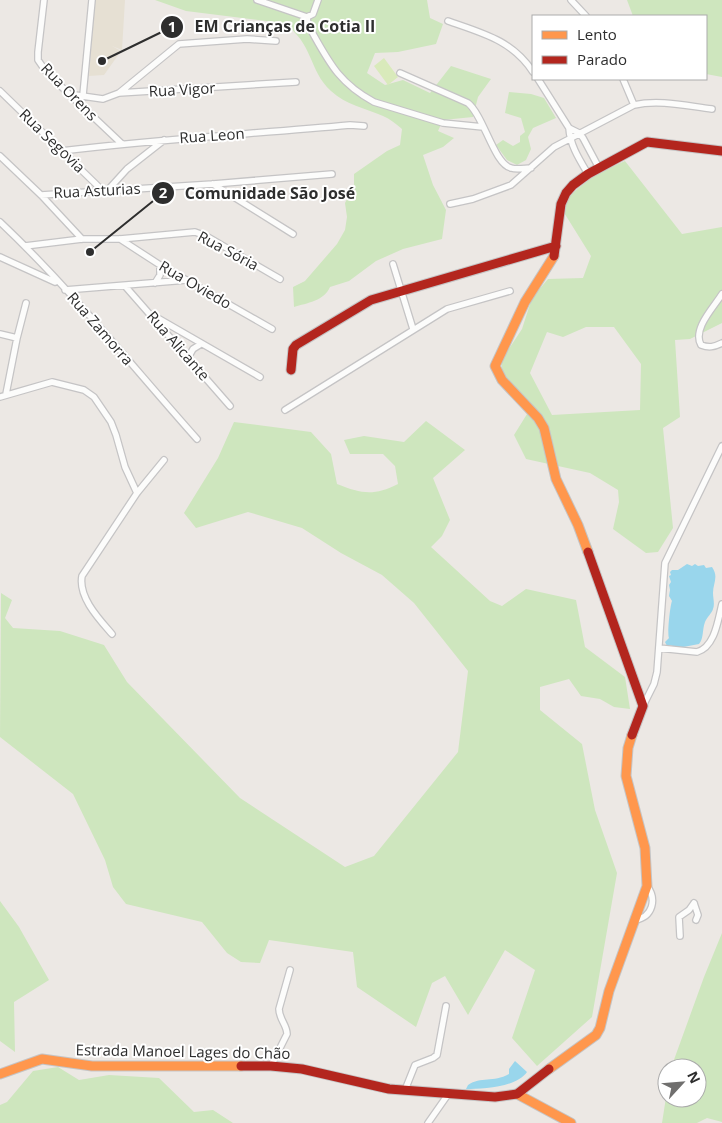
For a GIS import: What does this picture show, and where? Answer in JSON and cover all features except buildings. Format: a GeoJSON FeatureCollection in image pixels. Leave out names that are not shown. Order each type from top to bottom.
{"type":"FeatureCollection","features":[{"type":"Feature","properties":{"kind":"street","name":"Rua Orens"},"geometry":{"type":"LineString","coordinates":[[44,0],[38,60],[47,73],[122,144]]}},
{"type":"Feature","properties":{"kind":"street"},"geometry":{"type":"LineString","coordinates":[[83,95],[92,0]]}},
{"type":"Feature","properties":{"kind":"street"},"geometry":{"type":"LineString","coordinates":[[257,0],[307,17],[313,14],[318,0]]}},
{"type":"Feature","properties":{"kind":"street"},"geometry":{"type":"LineString","coordinates":[[571,0],[585,15]]}},
{"type":"Feature","properties":{"kind":"street"},"geometry":{"type":"LineString","coordinates":[[307,17],[308,25],[334,70],[341,78],[366,97],[374,102],[443,123],[483,127]]}},
{"type":"Feature","properties":{"kind":"street"},"geometry":{"type":"LineString","coordinates":[[448,22],[502,42],[518,54],[532,71]]}},
{"type":"Feature","properties":{"kind":"street"},"geometry":{"type":"LineString","coordinates":[[119,93],[179,44],[247,39],[276,41]]}},
{"type":"Feature","properties":{"kind":"street"},"geometry":{"type":"LineString","coordinates":[[400,73],[468,103],[476,112],[504,164],[514,169],[531,168]]}},
{"type":"Feature","properties":{"kind":"street"},"geometry":{"type":"LineString","coordinates":[[539,80],[569,128],[570,138],[588,174]]}},
{"type":"Feature","properties":{"kind":"street"},"geometry":{"type":"LineString","coordinates":[[623,80],[634,105]]}},
{"type":"Feature","properties":{"kind":"street","name":"Rua Vigor"},"geometry":{"type":"LineString","coordinates":[[68,94],[103,99],[119,93],[296,82]]}},
{"type":"Feature","properties":{"kind":"street","name":"Rua Segovia"},"geometry":{"type":"LineString","coordinates":[[0,91],[105,191]]}},
{"type":"Feature","properties":{"kind":"street"},"geometry":{"type":"LineString","coordinates":[[450,204],[503,189],[518,181],[549,151],[579,133],[634,105],[658,103],[712,109]]}},
{"type":"Feature","properties":{"kind":"street","name":"Rua Leon"},"geometry":{"type":"LineString","coordinates":[[62,151],[164,140],[350,125],[364,126]]}},
{"type":"Feature","properties":{"kind":"street"},"geometry":{"type":"LineString","coordinates":[[569,128],[579,133],[598,168]]}},
{"type":"Feature","properties":{"kind":"street"},"geometry":{"type":"LineString","coordinates":[[105,191],[127,170],[164,140]]}},
{"type":"Feature","properties":{"kind":"street"},"geometry":{"type":"LineString","coordinates":[[643,706],[578,525],[556,479],[544,428],[538,418],[502,380],[495,366],[525,302],[553,259],[561,204],[572,185],[598,168],[650,142],[722,151]]}},
{"type":"Feature","properties":{"kind":"street"},"geometry":{"type":"LineString","coordinates":[[0,156],[41,195],[82,239]]}},
{"type":"Feature","properties":{"kind":"street","name":"Rua Asturias"},"geometry":{"type":"LineString","coordinates":[[41,195],[332,174]]}},
{"type":"Feature","properties":{"kind":"street"},"geometry":{"type":"LineString","coordinates":[[212,184],[293,234]]}},
{"type":"Feature","properties":{"kind":"street","name":"Rua Zamorra"},"geometry":{"type":"LineString","coordinates":[[0,222],[59,283],[196,439]]}},
{"type":"Feature","properties":{"kind":"street","name":"Rua Sória"},"geometry":{"type":"LineString","coordinates":[[25,246],[82,239],[194,232],[206,236],[280,279]]}},
{"type":"Feature","properties":{"kind":"street","name":"Rua Oviedo"},"geometry":{"type":"LineString","coordinates":[[120,238],[160,265],[272,329]]}},
{"type":"Feature","properties":{"kind":"street"},"geometry":{"type":"LineString","coordinates":[[291,370],[293,349],[296,345],[365,303],[556,246]]}},
{"type":"Feature","properties":{"kind":"street"},"geometry":{"type":"LineString","coordinates":[[0,257],[59,283]]}},
{"type":"Feature","properties":{"kind":"street"},"geometry":{"type":"LineString","coordinates":[[393,264],[413,329]]}},
{"type":"Feature","properties":{"kind":"street"},"geometry":{"type":"LineString","coordinates":[[155,283],[160,275],[160,265]]}},
{"type":"Feature","properties":{"kind":"street"},"geometry":{"type":"LineString","coordinates":[[65,290],[187,280]]}},
{"type":"Feature","properties":{"kind":"street","name":"Rua Alicante"},"geometry":{"type":"LineString","coordinates":[[125,286],[230,406]]}},
{"type":"Feature","properties":{"kind":"street"},"geometry":{"type":"LineString","coordinates":[[285,410],[452,306],[510,290]]}},
{"type":"Feature","properties":{"kind":"street"},"geometry":{"type":"LineString","coordinates":[[722,294],[703,323],[698,336],[701,345],[705,347],[715,347],[722,343]]}},
{"type":"Feature","properties":{"kind":"street"},"geometry":{"type":"LineString","coordinates":[[26,303],[3,395],[52,382],[84,390],[94,398],[111,422],[125,467],[137,493]]}},
{"type":"Feature","properties":{"kind":"street"},"geometry":{"type":"LineString","coordinates":[[150,314],[260,377]]}},
{"type":"Feature","properties":{"kind":"street"},"geometry":{"type":"LineString","coordinates":[[0,334],[16,338]]}},
{"type":"Feature","properties":{"kind":"street"},"geometry":{"type":"LineString","coordinates":[[188,358],[193,349],[201,344]]}},
{"type":"Feature","properties":{"kind":"street"},"geometry":{"type":"LineString","coordinates":[[566,1122],[517,1094],[596,1035],[600,1028],[609,991],[647,886],[648,865],[645,848],[628,785],[626,761],[628,748],[657,672],[665,563],[722,446]]}},
{"type":"Feature","properties":{"kind":"street"},"geometry":{"type":"LineString","coordinates":[[112,634],[89,605],[82,587],[82,576],[137,493],[164,460]]}},
{"type":"Feature","properties":{"kind":"street"},"geometry":{"type":"LineString","coordinates":[[659,648],[697,652],[703,650],[712,640],[722,604]]}},
{"type":"Feature","properties":{"kind":"street"},"geometry":{"type":"LineString","coordinates":[[680,936],[679,917],[689,910],[694,903],[698,915],[696,920]]}},
{"type":"Feature","properties":{"kind":"street"},"geometry":{"type":"LineString","coordinates":[[271,1066],[287,1034],[279,1009],[290,970]]}},
{"type":"Feature","properties":{"kind":"street"},"geometry":{"type":"LineString","coordinates":[[405,1090],[415,1064],[433,1058],[436,1055],[446,1006]]}},
{"type":"Feature","properties":{"kind":"street","name":"Estrada Manoel Lages do Chão"},"geometry":{"type":"LineString","coordinates":[[0,1074],[42,1059],[92,1066],[271,1066],[302,1069],[389,1089],[495,1097],[517,1094]]}},
{"type":"Feature","properties":{"kind":"street"},"geometry":{"type":"LineString","coordinates":[[428,1123],[449,1093]]}},
{"type":"Feature","properties":{"kind":"shaded area"},"geometry":{"type":"Polygon","coordinates":[[[95,0],[125,0],[122,50],[112,46],[121,51],[104,75],[89,76],[95,0]]]}},
{"type":"Feature","properties":{"kind":"green space"},"geometry":{"type":"Polygon","coordinates":[[[155,0],[427,0],[430,18],[443,24],[436,44],[398,52],[375,53],[367,73],[385,85],[403,80],[430,93],[451,66],[491,79],[478,97],[473,117],[443,120],[438,131],[454,138],[443,147],[423,155],[433,185],[446,210],[442,239],[403,249],[376,261],[349,281],[330,287],[319,298],[310,303],[294,307],[293,287],[305,281],[337,244],[345,230],[347,217],[345,203],[354,186],[354,174],[387,151],[400,145],[402,129],[386,117],[349,103],[331,91],[318,74],[300,39],[283,23],[186,11],[155,0]]]}},
{"type":"Feature","properties":{"kind":"green space"},"geometry":{"type":"Polygon","coordinates":[[[627,0],[722,0],[722,77],[707,74],[707,15],[633,15],[627,0]]]}},
{"type":"Feature","properties":{"kind":"green space"},"geometry":{"type":"Polygon","coordinates":[[[384,58],[398,77],[388,85],[374,66],[384,58]]]}},
{"type":"Feature","properties":{"kind":"green space"},"geometry":{"type":"Polygon","coordinates":[[[509,92],[531,94],[544,98],[556,118],[533,128],[528,137],[531,149],[526,160],[517,165],[507,160],[496,145],[503,140],[513,146],[520,142],[520,136],[525,132],[521,118],[505,113],[509,92]]]}},
{"type":"Feature","properties":{"kind":"green space"},"geometry":{"type":"Polygon","coordinates":[[[625,161],[682,234],[722,227],[722,323],[690,339],[675,340],[680,417],[663,428],[673,528],[658,552],[646,553],[613,529],[619,502],[618,490],[590,473],[526,459],[514,435],[532,406],[503,374],[501,361],[522,329],[532,298],[548,279],[583,278],[591,256],[563,211],[569,196],[596,174],[625,161]],[[586,327],[563,337],[547,332],[530,373],[552,415],[640,410],[641,364],[614,327],[586,327]]]}},
{"type":"Feature","properties":{"kind":"green space"},"geometry":{"type":"Polygon","coordinates":[[[426,421],[465,450],[433,478],[450,520],[442,536],[431,547],[490,601],[502,606],[526,589],[576,600],[585,647],[625,677],[630,709],[614,707],[600,699],[581,696],[569,679],[540,687],[540,710],[582,744],[595,810],[617,873],[592,1017],[537,1066],[512,1038],[535,970],[505,950],[468,1015],[445,976],[432,983],[416,1027],[357,987],[353,952],[269,940],[260,963],[241,962],[227,953],[202,922],[126,904],[113,887],[105,860],[73,794],[0,737],[1,593],[12,600],[5,618],[13,628],[60,631],[104,645],[127,682],[240,798],[345,867],[374,856],[458,752],[468,671],[414,603],[382,575],[341,553],[302,528],[248,512],[196,528],[184,513],[218,458],[234,422],[311,432],[331,454],[337,484],[361,492],[375,492],[398,484],[395,466],[383,454],[350,454],[344,440],[364,436],[404,442],[426,421]]]}},
{"type":"Feature","properties":{"kind":"green space"},"geometry":{"type":"Polygon","coordinates":[[[0,901],[19,927],[49,980],[14,1002],[15,1052],[0,1041],[0,901]]]}},
{"type":"Feature","properties":{"kind":"green space"},"geometry":{"type":"Polygon","coordinates":[[[722,933],[722,1122],[707,1118],[697,1123],[662,1123],[664,1108],[707,1108],[707,1058],[675,1058],[722,933]]]}},
{"type":"Feature","properties":{"kind":"green space"},"geometry":{"type":"Polygon","coordinates":[[[58,1067],[79,1080],[109,1075],[159,1078],[194,1112],[213,1110],[233,1123],[0,1123],[0,1105],[7,1102],[33,1071],[58,1067]]]}},
{"type":"Feature","properties":{"kind":"water"},"geometry":{"type":"Polygon","coordinates":[[[687,564],[692,566],[695,564],[698,566],[704,565],[706,568],[712,567],[715,577],[714,605],[705,622],[702,639],[699,644],[678,648],[670,645],[667,646],[665,642],[669,638],[668,631],[672,601],[669,596],[669,585],[671,582],[669,576],[672,570],[678,570],[687,564]]]}},
{"type":"Feature","properties":{"kind":"water"},"geometry":{"type":"Polygon","coordinates":[[[515,1061],[527,1072],[516,1081],[499,1086],[466,1089],[473,1082],[503,1077],[509,1074],[509,1069],[515,1061]]]}},
{"type":"Feature","properties":{"kind":"traffic: slow"},"geometry":{"type":"LineString","coordinates":[[554,256],[525,302],[495,366],[502,380],[538,418],[544,428],[556,479],[578,525],[588,552]]}},
{"type":"Feature","properties":{"kind":"traffic: slow"},"geometry":{"type":"LineString","coordinates":[[549,1069],[596,1035],[600,1028],[609,991],[647,886],[645,848],[626,776],[628,748],[632,735]]}},
{"type":"Feature","properties":{"kind":"traffic: slow"},"geometry":{"type":"LineString","coordinates":[[0,1074],[42,1059],[92,1066],[241,1066]]}},
{"type":"Feature","properties":{"kind":"traffic: slow"},"geometry":{"type":"LineString","coordinates":[[517,1094],[571,1123]]}},
{"type":"Feature","properties":{"kind":"traffic: jam"},"geometry":{"type":"LineString","coordinates":[[554,256],[561,204],[566,193],[573,185],[588,174],[647,142],[722,151]]}},
{"type":"Feature","properties":{"kind":"traffic: jam"},"geometry":{"type":"LineString","coordinates":[[291,370],[293,349],[296,345],[371,300],[556,246]]}},
{"type":"Feature","properties":{"kind":"traffic: jam"},"geometry":{"type":"LineString","coordinates":[[588,552],[643,706],[632,735]]}},
{"type":"Feature","properties":{"kind":"traffic: jam"},"geometry":{"type":"LineString","coordinates":[[241,1066],[302,1069],[389,1089],[495,1097],[517,1094],[549,1069]]}},
{"type":"Feature","properties":{"kind":"place","name":"EM Crianças de Cotia II"},"geometry":{"type":"Point","coordinates":[102,61]}},
{"type":"Feature","properties":{"kind":"place","name":"Comunidade São José"},"geometry":{"type":"Point","coordinates":[90,252]}}]}
